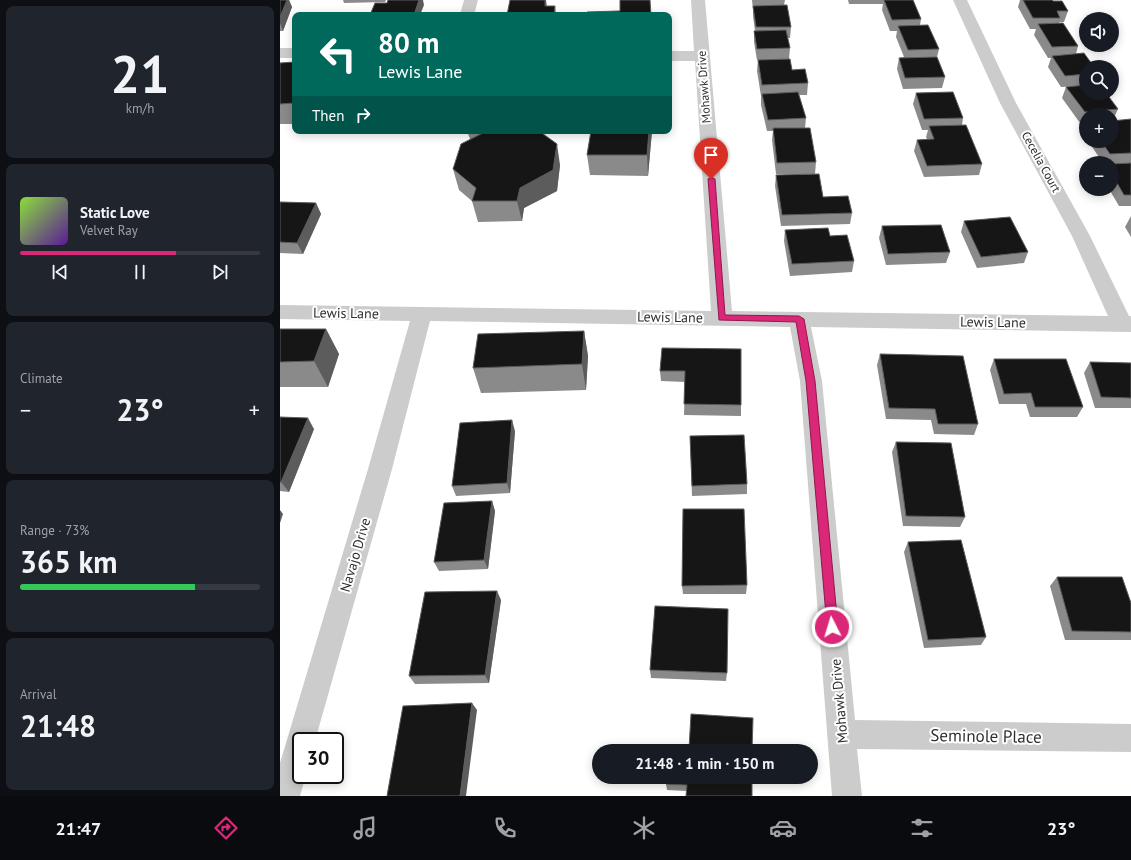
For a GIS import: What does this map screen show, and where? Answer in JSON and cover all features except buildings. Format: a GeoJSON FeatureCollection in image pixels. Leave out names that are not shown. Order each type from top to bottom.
{"type":"FeatureCollection","features":[{"type":"Feature","properties":{"kind":"street"},"geometry":{"type":"LineString","coordinates":[[468,12],[471,0]]}},
{"type":"Feature","properties":{"kind":"street","name":"Mohawk Drive"},"geometry":{"type":"LineString","coordinates":[[698,0],[722,318]]}},
{"type":"Feature","properties":{"kind":"street","name":"Cecelia Court"},"geometry":{"type":"LineString","coordinates":[[960,0],[1008,103],[1081,236],[1127,324]]}},
{"type":"Feature","properties":{"kind":"street"},"geometry":{"type":"LineString","coordinates":[[280,53],[292,53]]}},
{"type":"Feature","properties":{"kind":"street"},"geometry":{"type":"LineString","coordinates":[[672,56],[702,56]]}},
{"type":"Feature","properties":{"kind":"street","name":"Lewis Lane"},"geometry":{"type":"LineString","coordinates":[[280,312],[1127,324]]}},
{"type":"Feature","properties":{"kind":"street","name":"Navajo Drive"},"geometry":{"type":"LineString","coordinates":[[285,796],[380,469],[422,314]]}},
{"type":"Feature","properties":{"kind":"street","name":"Mohawk Drive"},"geometry":{"type":"LineString","coordinates":[[799,319],[811,381],[847,796]]}},
{"type":"Feature","properties":{"kind":"street","name":"Seminole Place"},"geometry":{"type":"LineString","coordinates":[[842,734],[1131,738]]}},
{"type":"Feature","properties":{"kind":"route"},"geometry":{"type":"LineString","coordinates":[[711,179],[722,318],[799,319],[811,381],[832,627]]}}]}
